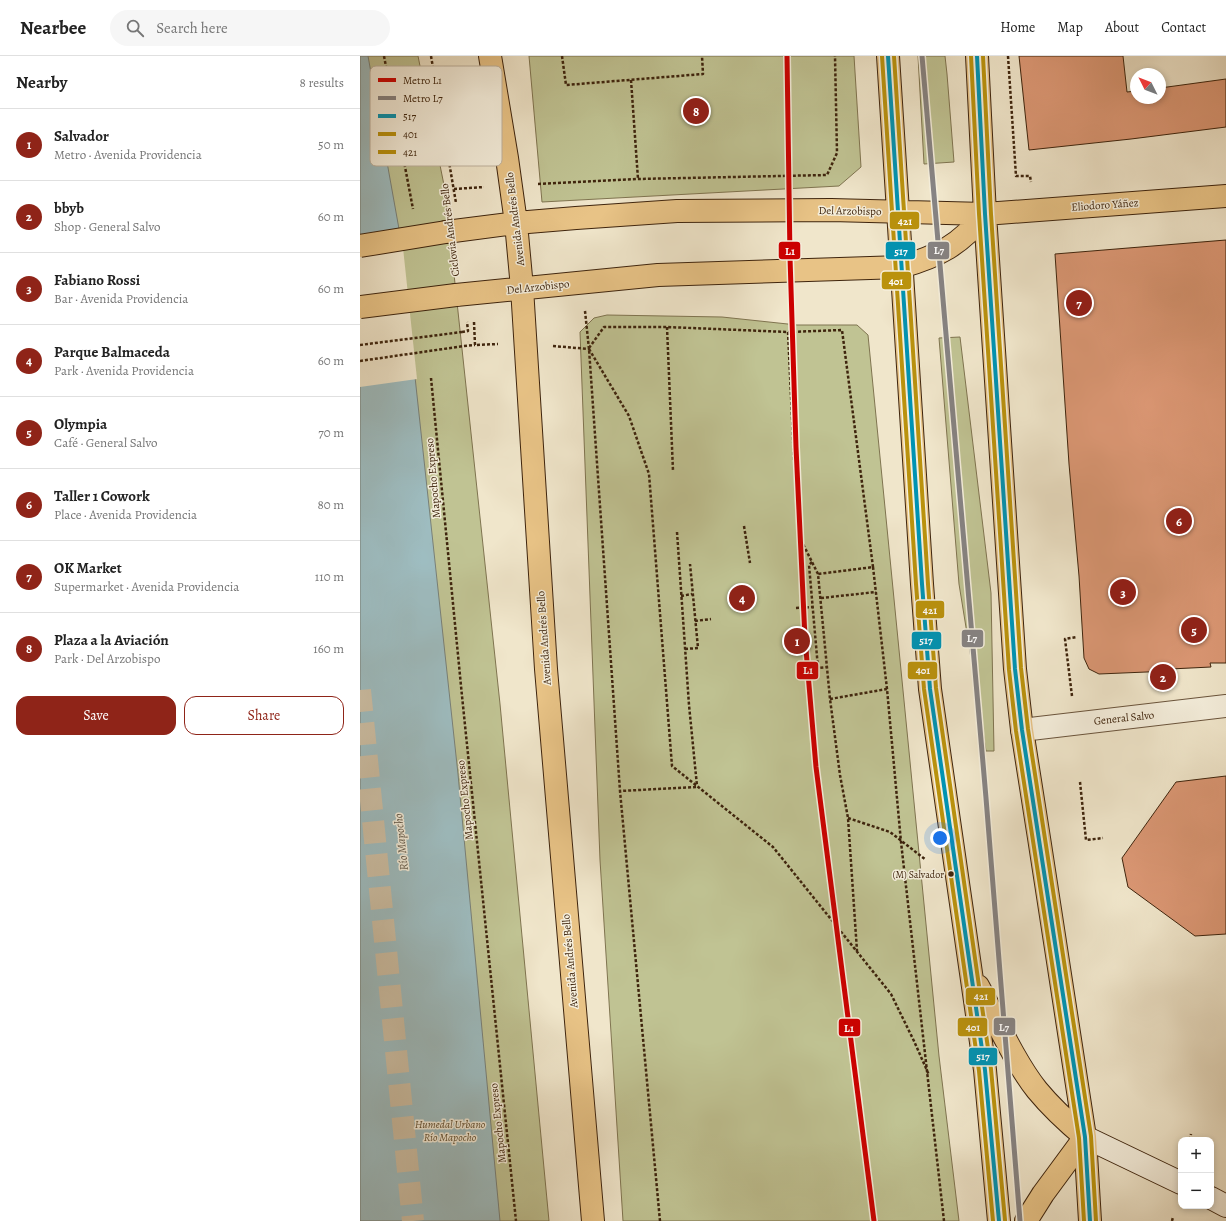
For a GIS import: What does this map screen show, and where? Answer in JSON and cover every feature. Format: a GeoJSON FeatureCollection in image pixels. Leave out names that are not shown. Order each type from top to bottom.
{"type":"FeatureCollection","features":[{"type":"Feature","properties":{"kind":"main road","name":"Avenida Andrés Bello"},"geometry":{"type":"LineString","coordinates":[[490,56],[492,66]]}},
{"type":"Feature","properties":{"kind":"main road"},"geometry":{"type":"LineString","coordinates":[[888,56],[897,212],[930,689],[985,1070],[999,1221]]}},
{"type":"Feature","properties":{"kind":"main road"},"geometry":{"type":"LineString","coordinates":[[977,56],[985,214],[1015,669],[1022,730],[1085,1137],[1090,1221]]}},
{"type":"Feature","properties":{"kind":"main road","name":"Avenida Andrés Bello"},"geometry":{"type":"LineString","coordinates":[[502,130],[516,223],[522,288],[546,669],[593,1221]]}},
{"type":"Feature","properties":{"kind":"main road","name":"Eliodoro Yáñez"},"geometry":{"type":"LineString","coordinates":[[985,214],[1226,196]]}},
{"type":"Feature","properties":{"kind":"main road","name":"Del Arzobispo"},"geometry":{"type":"LineString","coordinates":[[360,246],[453,231],[516,223],[613,214],[677,211],[831,210],[985,214]]}},
{"type":"Feature","properties":{"kind":"main road","name":"Del Arzobispo"},"geometry":{"type":"LineString","coordinates":[[360,307],[461,294],[658,275],[901,267],[924,261],[946,250],[974,228],[985,214]]}},
{"type":"Feature","properties":{"kind":"main road"},"geometry":{"type":"LineString","coordinates":[[971,973],[1021,1068],[1036,1089],[1054,1109],[1085,1137]]}},
{"type":"Feature","properties":{"kind":"main road"},"geometry":{"type":"LineString","coordinates":[[1026,1221],[1043,1194],[1085,1137]]}},
{"type":"Feature","properties":{"kind":"street","name":"General Salvo"},"geometry":{"type":"LineString","coordinates":[[1022,730],[1226,706]]}},
{"type":"Feature","properties":{"kind":"street"},"geometry":{"type":"LineString","coordinates":[[1085,1137],[1178,1182]]}},
{"type":"Feature","properties":{"kind":"street"},"geometry":{"type":"LineString","coordinates":[[1214,1200],[1226,1206]]}},
{"type":"Feature","properties":{"kind":"path"},"geometry":{"type":"LineString","coordinates":[[384,56],[386,66]]}},
{"type":"Feature","properties":{"kind":"path","name":"Ciclovía Andrés Bello"},"geometry":{"type":"LineString","coordinates":[[431,56],[433,66]]}},
{"type":"Feature","properties":{"kind":"path"},"geometry":{"type":"LineString","coordinates":[[562,56],[566,85],[703,74],[702,56]]}},
{"type":"Feature","properties":{"kind":"path"},"geometry":{"type":"LineString","coordinates":[[454,189],[638,179],[827,175],[837,153],[835,56]]}},
{"type":"Feature","properties":{"kind":"path"},"geometry":{"type":"LineString","coordinates":[[1008,56],[1016,176],[1030,176],[1035,210]]}},
{"type":"Feature","properties":{"kind":"path"},"geometry":{"type":"LineString","coordinates":[[631,80],[638,179]]}},
{"type":"Feature","properties":{"kind":"path"},"geometry":{"type":"LineString","coordinates":[[404,166],[413,213]]}},
{"type":"Feature","properties":{"kind":"path","name":"Ciclovía Andrés Bello"},"geometry":{"type":"LineString","coordinates":[[450,166],[454,189],[453,231]]}},
{"type":"Feature","properties":{"kind":"path"},"geometry":{"type":"LineString","coordinates":[[360,345],[468,331],[461,294]]}},
{"type":"Feature","properties":{"kind":"path"},"geometry":{"type":"LineString","coordinates":[[660,1221],[620,791],[589,349],[604,326],[788,332],[842,330],[876,592],[944,1221]]}},
{"type":"Feature","properties":{"kind":"path"},"geometry":{"type":"LineString","coordinates":[[667,327],[672,471]]}},
{"type":"Feature","properties":{"kind":"path"},"geometry":{"type":"LineString","coordinates":[[788,332],[794,460]]}},
{"type":"Feature","properties":{"kind":"path"},"geometry":{"type":"LineString","coordinates":[[360,361],[475,345]]}},
{"type":"Feature","properties":{"kind":"path"},"geometry":{"type":"LineString","coordinates":[[589,349],[629,416],[649,474],[672,766],[773,847],[891,994],[928,1075]]}},
{"type":"Feature","properties":{"kind":"path","name":"Mapocho Expreso"},"geometry":{"type":"LineString","coordinates":[[431,378],[516,1221]]}},
{"type":"Feature","properties":{"kind":"path"},"geometry":{"type":"LineString","coordinates":[[800,520],[802,542],[818,574],[830,699],[840,775],[848,818],[857,951]]}},
{"type":"Feature","properties":{"kind":"path"},"geometry":{"type":"LineString","coordinates":[[744,526],[750,563]]}},
{"type":"Feature","properties":{"kind":"path"},"geometry":{"type":"LineString","coordinates":[[677,532],[697,787]]}},
{"type":"Feature","properties":{"kind":"path"},"geometry":{"type":"LineString","coordinates":[[812,562],[809,565],[814,607],[818,668],[827,667]]}},
{"type":"Feature","properties":{"kind":"path"},"geometry":{"type":"LineString","coordinates":[[685,649],[698,648],[690,564]]}},
{"type":"Feature","properties":{"kind":"path"},"geometry":{"type":"LineString","coordinates":[[818,574],[873,567]]}},
{"type":"Feature","properties":{"kind":"path"},"geometry":{"type":"LineString","coordinates":[[820,598],[876,592]]}},
{"type":"Feature","properties":{"kind":"path"},"geometry":{"type":"LineString","coordinates":[[681,596],[692,594]]}},
{"type":"Feature","properties":{"kind":"path"},"geometry":{"type":"LineString","coordinates":[[796,608],[814,607]]}},
{"type":"Feature","properties":{"kind":"path"},"geometry":{"type":"LineString","coordinates":[[695,621],[711,619]]}},
{"type":"Feature","properties":{"kind":"path"},"geometry":{"type":"LineString","coordinates":[[1072,699],[1066,639],[1077,637]]}},
{"type":"Feature","properties":{"kind":"path"},"geometry":{"type":"LineString","coordinates":[[830,699],[887,689]]}},
{"type":"Feature","properties":{"kind":"path"},"geometry":{"type":"LineString","coordinates":[[1080,782],[1086,840],[1102,838]]}},
{"type":"Feature","properties":{"kind":"path"},"geometry":{"type":"LineString","coordinates":[[620,791],[697,787]]}},
{"type":"Feature","properties":{"kind":"path"},"geometry":{"type":"LineString","coordinates":[[848,818],[890,832],[958,886]]}},
{"type":"Feature","properties":{"kind":"path"},"geometry":{"type":"LineString","coordinates":[[1172,1221],[1173,1217]]}},
{"type":"Feature","properties":{"kind":"green space","name":"Humedal Urbano Río Mapocho"},"geometry":{"type":"Polygon","coordinates":[[[360,56],[418,56],[420,66],[370,66],[370,166],[440,166],[445,190],[500,704],[549,1221],[360,1221],[360,56]]]}},
{"type":"Feature","properties":{"kind":"green space"},"geometry":{"type":"Polygon","coordinates":[[[529,56],[854,56],[861,167],[839,186],[542,202],[529,56]]]}},
{"type":"Feature","properties":{"kind":"green space"},"geometry":{"type":"Polygon","coordinates":[[[918,56],[945,56],[954,162],[924,164],[918,56]]]}},
{"type":"Feature","properties":{"kind":"green space"},"geometry":{"type":"Polygon","coordinates":[[[607,315],[722,317],[797,325],[857,325],[868,335],[939,1056],[959,1221],[623,1221],[600,860],[580,332],[594,318],[607,315]]]}},
{"type":"Feature","properties":{"kind":"green space"},"geometry":{"type":"Polygon","coordinates":[[[960,337],[991,593],[994,751],[986,751],[959,584],[939,338],[960,337]]]}},
{"type":"Feature","properties":{"kind":"water","name":"Humedal Urbano Río Mapocho"},"geometry":{"type":"Polygon","coordinates":[[[360,56],[368,56],[370,67],[370,166],[388,166],[399,229],[458,774],[500,1221],[360,1221],[360,56]]]}},
{"type":"Feature","properties":{"kind":"pier"},"geometry":{"type":"Polygon","coordinates":[[[401,229],[417,379],[360,387],[360,235],[401,229]]]}},
{"type":"Feature","properties":{"kind":"building"},"geometry":{"type":"Polygon","coordinates":[[[1019,56],[1123,56],[1127,92],[1130,92],[1130,104],[1166,104],[1166,87],[1226,79],[1226,127],[1029,150],[1019,56]]]}},
{"type":"Feature","properties":{"kind":"building"},"geometry":{"type":"Polygon","coordinates":[[[1226,240],[1226,663],[1210,663],[1211,667],[1170,669],[1170,671],[1099,674],[1089,669],[1084,658],[1055,254],[1226,240]]]}},
{"type":"Feature","properties":{"kind":"building"},"geometry":{"type":"Polygon","coordinates":[[[1226,776],[1226,934],[1195,936],[1128,887],[1122,858],[1176,782],[1226,776]]]}},
{"type":"Feature","properties":{"kind":"tunnel"},"geometry":{"type":"LineString","coordinates":[[360,690],[413,1221]]}},
{"type":"Feature","properties":{"kind":"metro line","name":"L1"},"geometry":{"type":"LineString","coordinates":[[787,56],[790,257],[796,447],[805,638],[816,767],[874,1221]]}},
{"type":"Feature","properties":{"kind":"metro line","name":"L7"},"geometry":{"type":"LineString","coordinates":[[922,56],[986,798],[1020,1221]]}},
{"type":"Feature","properties":{"kind":"transit line","name":"401"},"geometry":{"type":"LineString","coordinates":[[882,56],[924,689],[979,1071],[993,1221]]}},
{"type":"Feature","properties":{"kind":"transit line","name":"517"},"geometry":{"type":"LineString","coordinates":[[888,56],[930,689],[985,1070],[999,1221]]}},
{"type":"Feature","properties":{"kind":"transit line","name":"421"},"geometry":{"type":"LineString","coordinates":[[894,56],[936,688],[991,1069],[1005,1220]]}},
{"type":"Feature","properties":{"kind":"transit line","name":"401"},"geometry":{"type":"LineString","coordinates":[[971,56],[979,214],[1009,670],[1016,731],[1079,1138],[1084,1221]]}},
{"type":"Feature","properties":{"kind":"transit line","name":"517"},"geometry":{"type":"LineString","coordinates":[[977,56],[985,214],[1015,669],[1022,730],[1085,1137],[1090,1221]]}},
{"type":"Feature","properties":{"kind":"transit line","name":"421"},"geometry":{"type":"LineString","coordinates":[[983,56],[991,214],[1021,668],[1028,729],[1091,1136],[1096,1221]]}},
{"type":"Feature","properties":{"kind":"place","name":"Plaza a la Aviación"},"geometry":{"type":"Point","coordinates":[696,111]}},
{"type":"Feature","properties":{"kind":"place","name":"OK Market"},"geometry":{"type":"Point","coordinates":[1079,303]}},
{"type":"Feature","properties":{"kind":"place","name":"Taller 1 Cowork"},"geometry":{"type":"Point","coordinates":[1179,521]}},
{"type":"Feature","properties":{"kind":"place","name":"Fabiano Rossi"},"geometry":{"type":"Point","coordinates":[1123,592]}},
{"type":"Feature","properties":{"kind":"place","name":"Parque Balmaceda"},"geometry":{"type":"Point","coordinates":[742,598]}},
{"type":"Feature","properties":{"kind":"place","name":"Olympia"},"geometry":{"type":"Point","coordinates":[1194,630]}},
{"type":"Feature","properties":{"kind":"place","name":"Salvador"},"geometry":{"type":"Point","coordinates":[797,641]}},
{"type":"Feature","properties":{"kind":"place","name":"bbyb"},"geometry":{"type":"Point","coordinates":[1163,677]}},
{"type":"Feature","properties":{"kind":"place","name":"(M) Salvador"},"geometry":{"type":"Point","coordinates":[951,874]}},
{"type":"Feature","properties":{"kind":"water label","name":"Río Mapocho"},"geometry":{"type":"Point","coordinates":[401,842]}}]}
